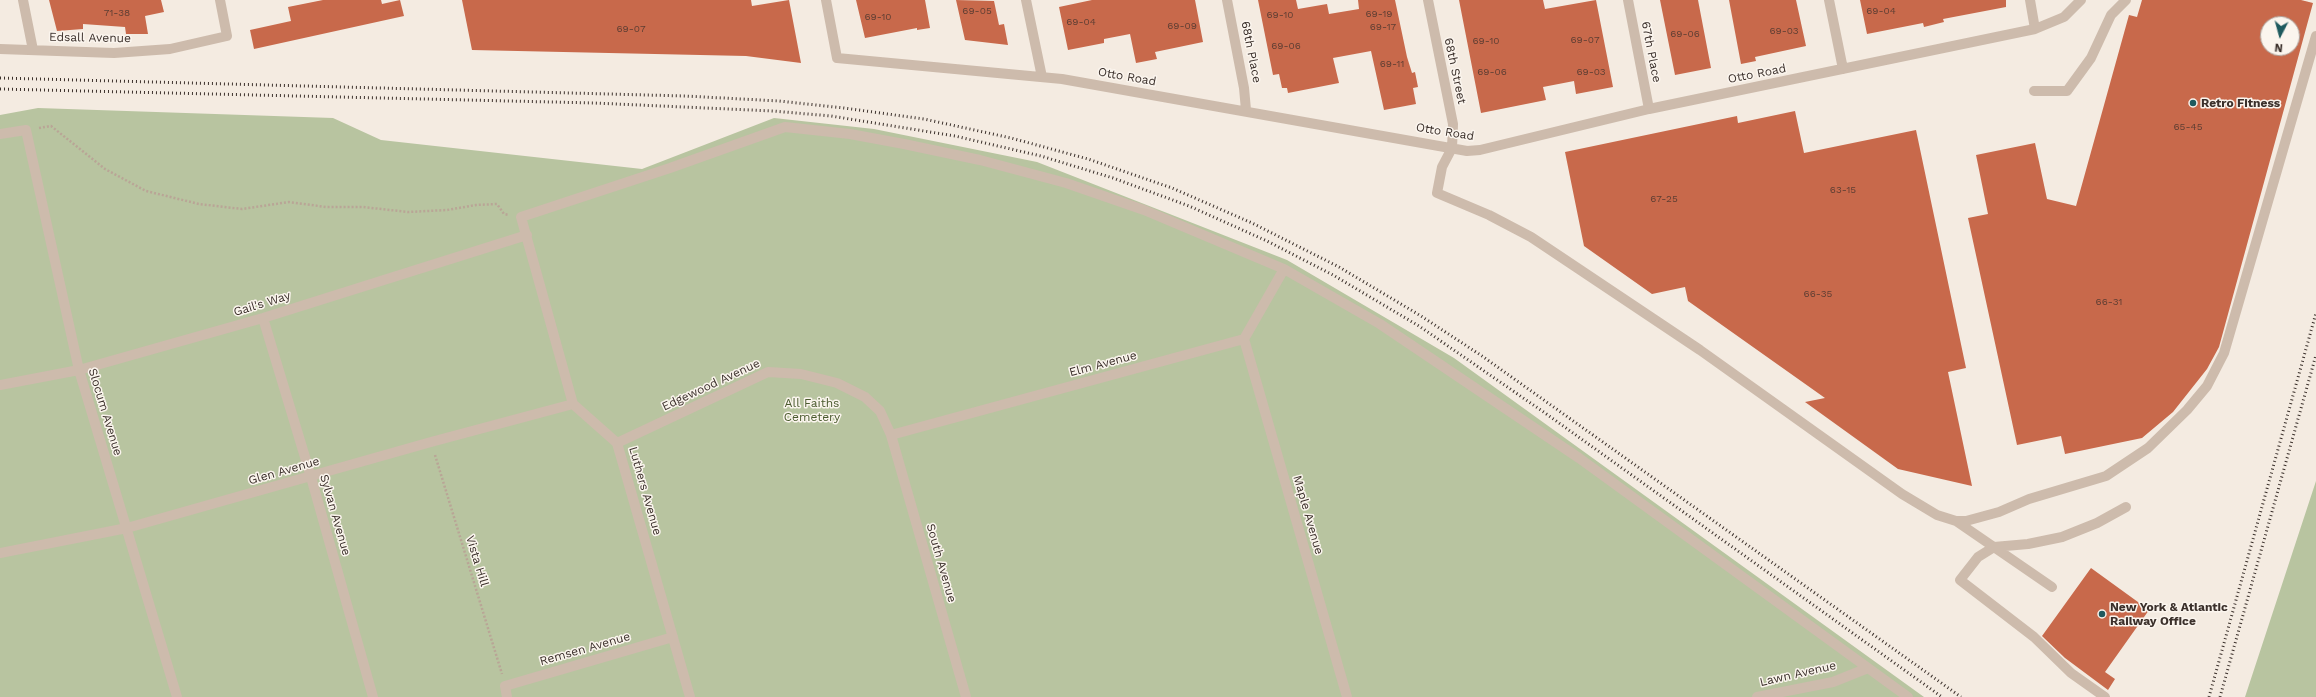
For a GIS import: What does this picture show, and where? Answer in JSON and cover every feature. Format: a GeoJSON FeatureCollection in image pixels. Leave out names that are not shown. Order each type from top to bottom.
{"type":"FeatureCollection","features":[{"type":"Feature","properties":{"kind":"street"},"geometry":{"type":"LineString","coordinates":[[23,0],[33,50]]}},
{"type":"Feature","properties":{"kind":"street","name":"Edsall Avenue"},"geometry":{"type":"LineString","coordinates":[[0,49],[114,53],[170,48],[227,36],[220,0]]}},
{"type":"Feature","properties":{"kind":"street","name":"Otto Road"},"geometry":{"type":"LineString","coordinates":[[826,0],[837,58],[1042,77],[1246,110],[1467,151],[1480,150],[1649,109],[2035,29],[2064,17],[2081,0]]}},
{"type":"Feature","properties":{"kind":"street"},"geometry":{"type":"LineString","coordinates":[[1026,0],[1042,77]]}},
{"type":"Feature","properties":{"kind":"street","name":"68th Place"},"geometry":{"type":"LineString","coordinates":[[1227,0],[1244,88],[1246,110]]}},
{"type":"Feature","properties":{"kind":"street","name":"68th Street"},"geometry":{"type":"LineString","coordinates":[[1428,0],[1453,124],[1452,148]]}},
{"type":"Feature","properties":{"kind":"street","name":"67th Place"},"geometry":{"type":"LineString","coordinates":[[1628,0],[1649,109]]}},
{"type":"Feature","properties":{"kind":"street"},"geometry":{"type":"LineString","coordinates":[[1829,0],[1843,69]]}},
{"type":"Feature","properties":{"kind":"street"},"geometry":{"type":"LineString","coordinates":[[2030,0],[2035,29]]}},
{"type":"Feature","properties":{"kind":"street"},"geometry":{"type":"LineString","coordinates":[[2034,91],[2067,92],[2091,58],[2111,15],[2126,0]]}},
{"type":"Feature","properties":{"kind":"street"},"geometry":{"type":"LineString","coordinates":[[1956,521],[1978,519],[2030,499],[2106,476],[2148,448],[2198,398],[2214,374],[2224,353],[2316,36]]}},
{"type":"Feature","properties":{"kind":"street"},"geometry":{"type":"LineString","coordinates":[[573,404],[521,217],[670,168],[785,127],[850,134],[980,160],[1066,183],[1144,210],[1284,269],[1380,324],[1579,458],[1908,697]]}},
{"type":"Feature","properties":{"kind":"street"},"geometry":{"type":"LineString","coordinates":[[0,134],[26,130]]}},
{"type":"Feature","properties":{"kind":"street","name":"Slocum Avenue"},"geometry":{"type":"LineString","coordinates":[[26,130],[79,370],[177,697]]}},
{"type":"Feature","properties":{"kind":"street"},"geometry":{"type":"LineString","coordinates":[[1452,148],[1442,167],[1436,193],[1490,215],[1538,241],[1706,354],[1902,494],[1937,515],[1956,521],[2052,587]]}},
{"type":"Feature","properties":{"kind":"street","name":"Gail's Way"},"geometry":{"type":"LineString","coordinates":[[0,385],[79,370],[263,318],[527,235]]}},
{"type":"Feature","properties":{"kind":"street"},"geometry":{"type":"LineString","coordinates":[[1244,340],[1284,269]]}},
{"type":"Feature","properties":{"kind":"street","name":"Sylvan Avenue"},"geometry":{"type":"LineString","coordinates":[[263,318],[312,477],[373,697]]}},
{"type":"Feature","properties":{"kind":"street","name":"Elm Avenue"},"geometry":{"type":"LineString","coordinates":[[891,435],[1244,340]]}},
{"type":"Feature","properties":{"kind":"street","name":"Maple Avenue"},"geometry":{"type":"LineString","coordinates":[[1244,340],[1347,697]]}},
{"type":"Feature","properties":{"kind":"street","name":"Edgewood Avenue"},"geometry":{"type":"LineString","coordinates":[[617,443],[768,372],[801,374],[837,382],[864,397],[880,411],[891,435]]}},
{"type":"Feature","properties":{"kind":"street","name":"Glen Avenue"},"geometry":{"type":"LineString","coordinates":[[0,553],[127,528],[312,477],[430,442],[573,404]]}},
{"type":"Feature","properties":{"kind":"street","name":"Luthers Avenue"},"geometry":{"type":"LineString","coordinates":[[573,404],[617,443],[690,697]]}},
{"type":"Feature","properties":{"kind":"street","name":"South Avenue"},"geometry":{"type":"LineString","coordinates":[[891,435],[966,697]]}},
{"type":"Feature","properties":{"kind":"street"},"geometry":{"type":"LineString","coordinates":[[2105,697],[2071,673],[2034,637],[1960,580],[1978,557],[1994,547],[2028,544],[2062,537],[2097,523],[2126,507]]}},
{"type":"Feature","properties":{"kind":"street","name":"Remsen Avenue"},"geometry":{"type":"LineString","coordinates":[[505,686],[673,637]]}},
{"type":"Feature","properties":{"kind":"street","name":"Lawn Avenue"},"geometry":{"type":"LineString","coordinates":[[1757,697],[1833,682],[1868,668]]}},
{"type":"Feature","properties":{"kind":"street"},"geometry":{"type":"LineString","coordinates":[[505,686],[507,697]]}},
{"type":"Feature","properties":{"kind":"path"},"geometry":{"type":"LineString","coordinates":[[26,130],[51,126],[105,169],[139,188],[199,204],[242,209],[289,202],[326,207],[363,207],[408,212],[447,210],[476,205],[497,204],[504,214],[521,217]]}},
{"type":"Feature","properties":{"kind":"path","name":"Vista Hill"},"geometry":{"type":"LineString","coordinates":[[430,442],[505,686]]}},
{"type":"Feature","properties":{"kind":"green space","name":"All Faiths Cemetery"},"geometry":{"type":"Polygon","coordinates":[[[38,108],[333,118],[381,140],[642,169],[774,118],[874,129],[1037,162],[1287,260],[1454,358],[1924,697],[0,697],[0,115],[38,108]]]}},
{"type":"Feature","properties":{"kind":"green space"},"geometry":{"type":"Polygon","coordinates":[[[2316,481],[2316,697],[2245,697],[2316,481]]]}},
{"type":"Feature","properties":{"kind":"building"},"geometry":{"type":"Polygon","coordinates":[[[49,0],[161,0],[164,12],[145,16],[148,34],[126,34],[125,27],[83,24],[83,29],[57,31],[49,0]]]}},
{"type":"Feature","properties":{"kind":"building"},"geometry":{"type":"Polygon","coordinates":[[[323,0],[381,0],[382,4],[400,0],[404,16],[254,49],[250,30],[291,21],[288,7],[323,0]]]}},
{"type":"Feature","properties":{"kind":"building"},"geometry":{"type":"Polygon","coordinates":[[[462,0],[751,0],[752,6],[789,0],[801,63],[746,56],[472,50],[462,0]]]}},
{"type":"Feature","properties":{"kind":"building"},"geometry":{"type":"Polygon","coordinates":[[[856,0],[925,0],[930,28],[917,30],[917,28],[865,38],[856,0]]]}},
{"type":"Feature","properties":{"kind":"building"},"geometry":{"type":"Polygon","coordinates":[[[956,0],[994,1],[999,25],[1004,24],[1008,45],[965,40],[956,0]]]}},
{"type":"Feature","properties":{"kind":"building"},"geometry":{"type":"Polygon","coordinates":[[[1092,0],[1195,0],[1203,42],[1155,52],[1157,59],[1136,63],[1130,34],[1104,39],[1104,43],[1068,50],[1059,7],[1092,0]]]}},
{"type":"Feature","properties":{"kind":"building"},"geometry":{"type":"Polygon","coordinates":[[[1258,0],[1296,0],[1298,9],[1327,4],[1329,14],[1359,9],[1358,0],[1395,0],[1407,57],[1412,73],[1415,72],[1418,87],[1413,88],[1416,104],[1384,110],[1371,51],[1333,58],[1339,83],[1288,93],[1287,88],[1282,88],[1279,74],[1273,75],[1258,0]]]}},
{"type":"Feature","properties":{"kind":"building"},"geometry":{"type":"Polygon","coordinates":[[[1459,0],[1543,0],[1545,9],[1596,0],[1613,87],[1576,94],[1574,81],[1543,87],[1546,100],[1481,113],[1459,0]]]}},
{"type":"Feature","properties":{"kind":"building"},"geometry":{"type":"Polygon","coordinates":[[[1660,0],[1698,0],[1711,68],[1675,75],[1660,0]]]}},
{"type":"Feature","properties":{"kind":"building"},"geometry":{"type":"Polygon","coordinates":[[[1729,0],[1796,0],[1806,46],[1755,57],[1756,61],[1741,64],[1729,0]]]}},
{"type":"Feature","properties":{"kind":"building"},"geometry":{"type":"Polygon","coordinates":[[[1860,0],[2006,0],[2006,7],[1943,19],[1944,22],[1924,27],[1923,23],[1867,34],[1860,0]]]}},
{"type":"Feature","properties":{"kind":"building"},"geometry":{"type":"Polygon","coordinates":[[[2142,0],[2301,0],[2313,3],[2300,51],[2300,16],[2260,16],[2260,56],[2299,56],[2219,347],[2207,369],[2173,412],[2142,438],[2065,454],[2061,436],[2017,445],[1968,218],[1988,214],[1976,155],[2035,143],[2047,199],[2076,206],[2129,15],[2137,17],[2142,0]]]}},
{"type":"Feature","properties":{"kind":"building"},"geometry":{"type":"Polygon","coordinates":[[[1795,111],[1804,153],[1916,130],[1966,368],[1948,372],[1972,486],[1898,469],[1805,402],[1825,398],[1688,301],[1685,287],[1652,294],[1584,246],[1565,152],[1737,116],[1738,123],[1795,111]]]}},
{"type":"Feature","properties":{"kind":"building","name":"New York & Atlantic Railway Office"},"geometry":{"type":"Polygon","coordinates":[[[2091,568],[2149,610],[2105,672],[2115,679],[2108,690],[2065,658],[2042,636],[2091,568]]]}},
{"type":"Feature","properties":{"kind":"railway"},"geometry":{"type":"LineString","coordinates":[[0,78],[685,96],[779,101],[924,119],[1011,138],[1088,159],[1172,188],[1252,223],[1339,267],[1421,316],[1482,356],[1961,697]]}},
{"type":"Feature","properties":{"kind":"railway"},"geometry":{"type":"LineString","coordinates":[[0,89],[594,103],[773,111],[831,116],[955,136],[1041,156],[1113,178],[1189,206],[1267,241],[1333,275],[1419,326],[1545,413],[1942,697]]}},
{"type":"Feature","properties":{"kind":"railway"},"geometry":{"type":"LineString","coordinates":[[2209,697],[2316,313]]}},
{"type":"Feature","properties":{"kind":"railway"},"geometry":{"type":"LineString","coordinates":[[2220,697],[2316,355]]}},
{"type":"Feature","properties":{"kind":"place","name":"Retro Fitness"},"geometry":{"type":"Point","coordinates":[2193,103]}},
{"type":"Feature","properties":{"kind":"place","name":"New York & Atlantic Railway Office"},"geometry":{"type":"Point","coordinates":[2102,614]}}]}
